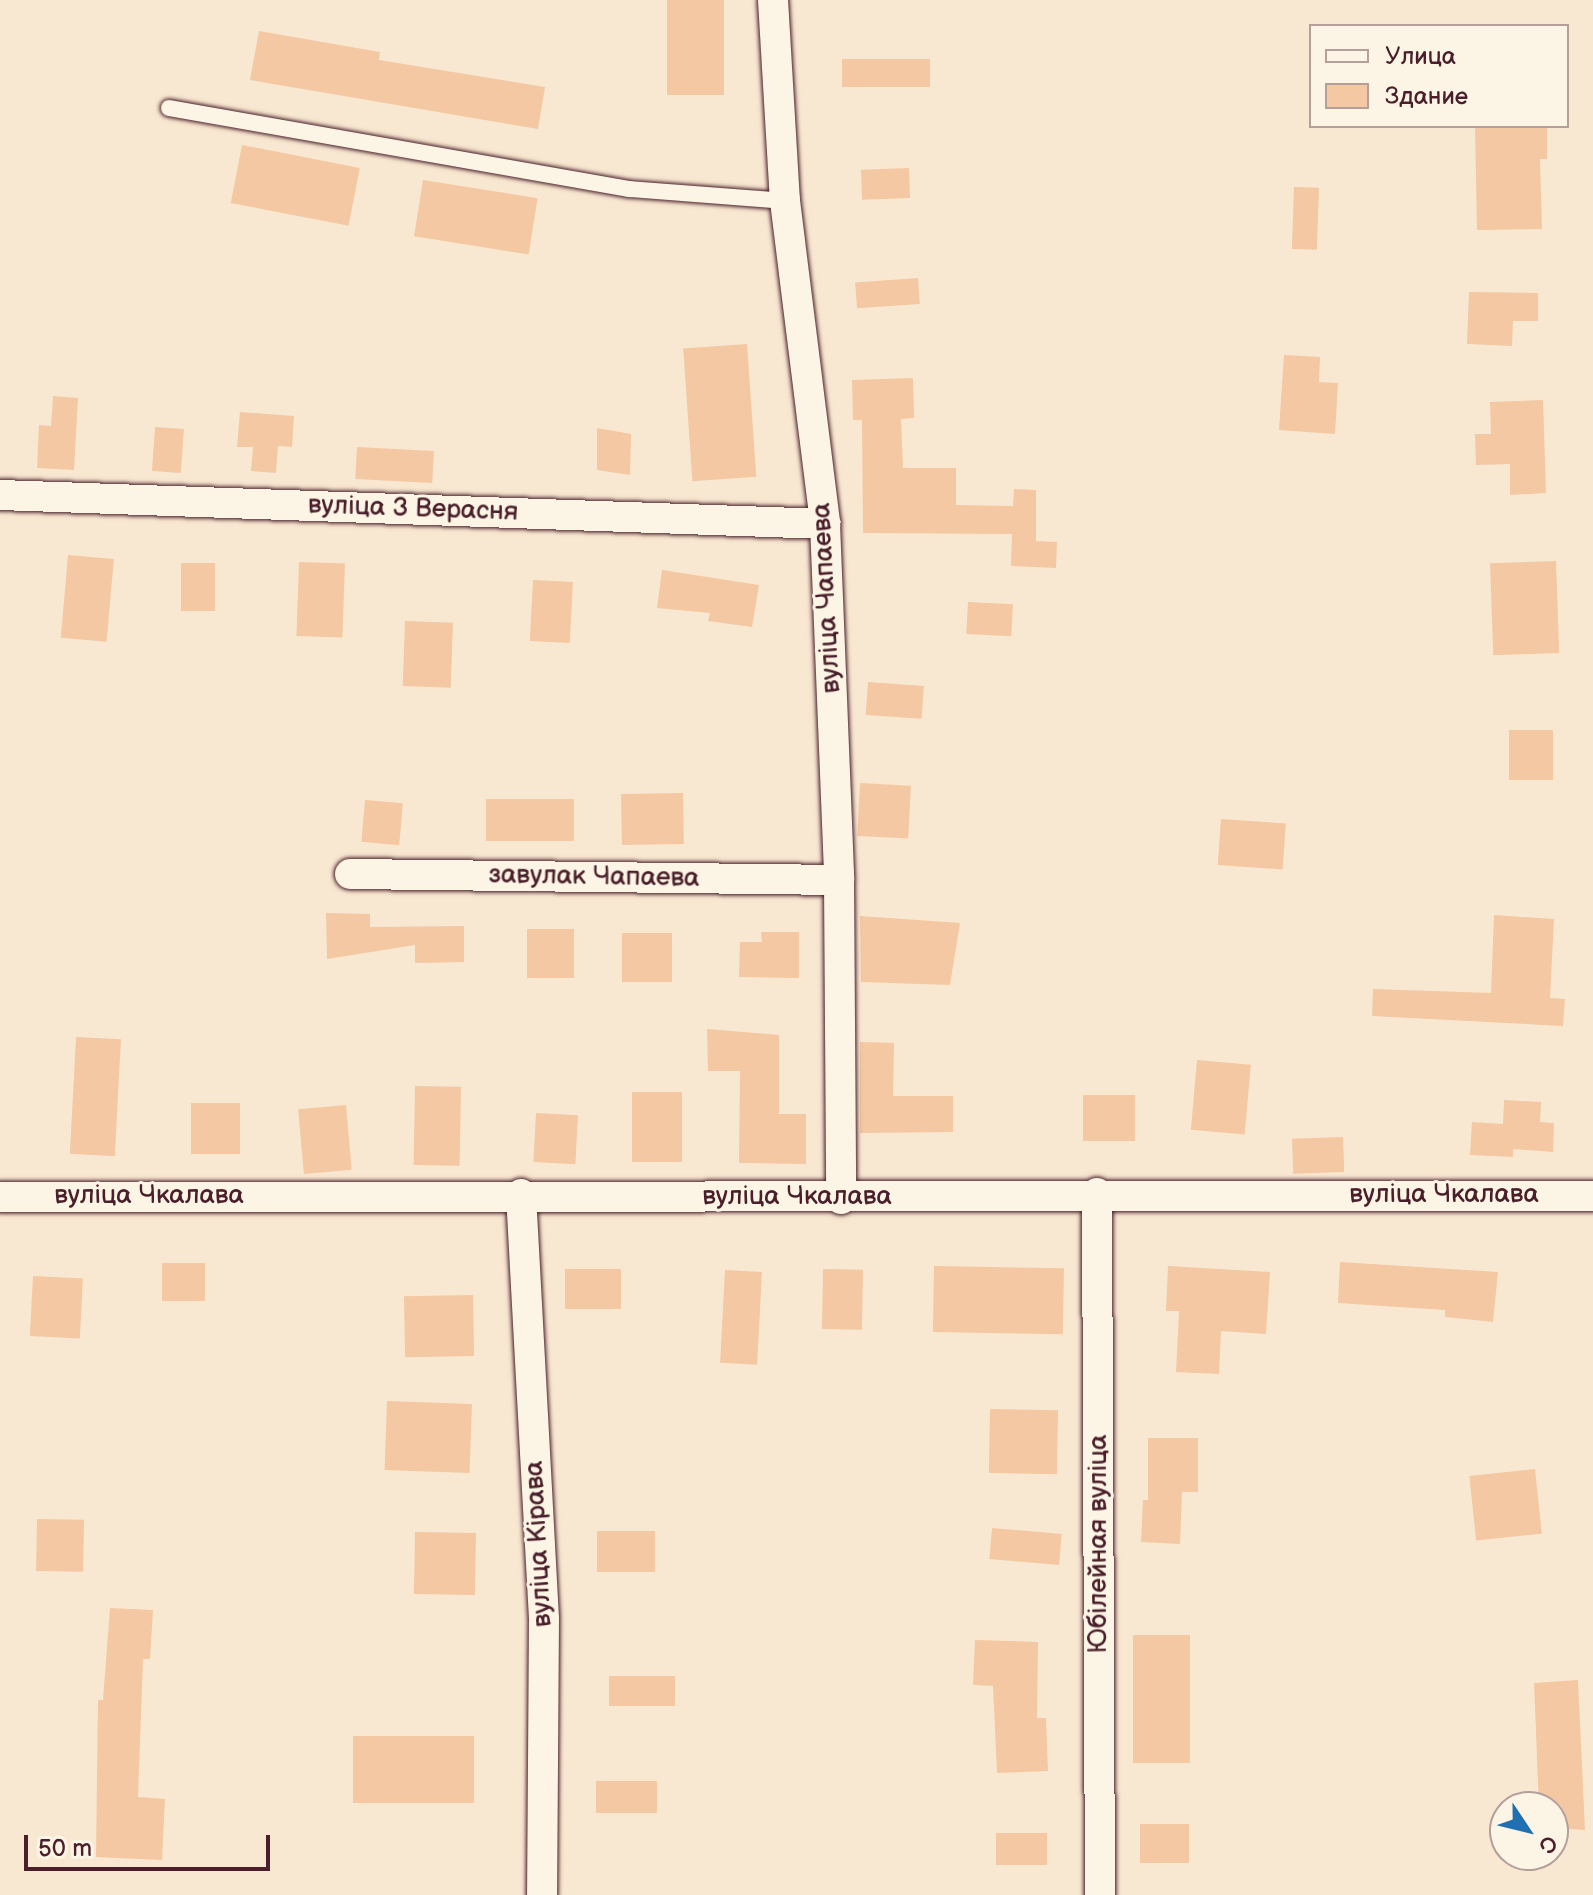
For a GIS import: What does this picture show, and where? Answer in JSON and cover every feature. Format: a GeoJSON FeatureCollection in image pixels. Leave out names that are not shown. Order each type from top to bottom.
{"type":"FeatureCollection","features":[{"type":"Feature","properties":{"kind":"street","name":"вуліца Чапаева"},"geometry":{"type":"LineString","coordinates":[[773,0],[785,201],[825,524],[839,880],[841,1199]]}},
{"type":"Feature","properties":{"kind":"street","name":"вуліца 3 Верасня"},"geometry":{"type":"LineString","coordinates":[[0,495],[825,524]]}},
{"type":"Feature","properties":{"kind":"street","name":"завулак Чапаева"},"geometry":{"type":"LineString","coordinates":[[350,874],[839,880]]}},
{"type":"Feature","properties":{"kind":"street","name":"вуліца Чкалава"},"geometry":{"type":"LineString","coordinates":[[0,1197],[521,1194],[841,1199],[1097,1193],[1593,1196]]}},
{"type":"Feature","properties":{"kind":"street","name":"Юбілейная вуліца"},"geometry":{"type":"LineString","coordinates":[[1097,1193],[1100,1895]]}},
{"type":"Feature","properties":{"kind":"street","name":"вуліца Кірава"},"geometry":{"type":"LineString","coordinates":[[521,1194],[544,1619],[542,1895]]}},
{"type":"Feature","properties":{"kind":"lane"},"geometry":{"type":"LineString","coordinates":[[169,108],[629,189],[785,201]]}},
{"type":"Feature","properties":{"kind":"building"},"geometry":{"type":"Polygon","coordinates":[[[667,0],[724,0],[724,95],[667,95],[667,0]]]}},
{"type":"Feature","properties":{"kind":"building"},"geometry":{"type":"Polygon","coordinates":[[[259,31],[380,52],[379,60],[545,87],[538,129],[250,80],[259,31]]]}},
{"type":"Feature","properties":{"kind":"building"},"geometry":{"type":"Polygon","coordinates":[[[842,59],[930,59],[930,87],[842,87],[842,59]]]}},
{"type":"Feature","properties":{"kind":"building"},"geometry":{"type":"Polygon","coordinates":[[[1475,128],[1547,128],[1547,159],[1540,159],[1542,229],[1477,230],[1475,128]]]}},
{"type":"Feature","properties":{"kind":"building"},"geometry":{"type":"Polygon","coordinates":[[[242,145],[360,168],[349,226],[231,203],[242,145]]]}},
{"type":"Feature","properties":{"kind":"building"},"geometry":{"type":"Polygon","coordinates":[[[909,168],[910,198],[862,200],[861,170],[909,168]]]}},
{"type":"Feature","properties":{"kind":"building"},"geometry":{"type":"Polygon","coordinates":[[[423,180],[538,198],[529,254],[414,236],[423,180]]]}},
{"type":"Feature","properties":{"kind":"building"},"geometry":{"type":"Polygon","coordinates":[[[1294,187],[1319,188],[1317,250],[1292,249],[1294,187]]]}},
{"type":"Feature","properties":{"kind":"building"},"geometry":{"type":"Polygon","coordinates":[[[918,278],[920,304],[857,308],[855,282],[918,278]]]}},
{"type":"Feature","properties":{"kind":"building"},"geometry":{"type":"Polygon","coordinates":[[[1469,292],[1538,293],[1538,321],[1513,321],[1512,346],[1467,344],[1469,292]]]}},
{"type":"Feature","properties":{"kind":"building"},"geometry":{"type":"Polygon","coordinates":[[[747,344],[756,477],[692,481],[683,348],[747,344]]]}},
{"type":"Feature","properties":{"kind":"building"},"geometry":{"type":"Polygon","coordinates":[[[1284,355],[1320,357],[1319,382],[1338,383],[1335,434],[1279,430],[1284,355]]]}},
{"type":"Feature","properties":{"kind":"building"},"geometry":{"type":"Polygon","coordinates":[[[913,378],[914,418],[901,419],[903,468],[956,468],[956,505],[1013,506],[1014,489],[1036,490],[1036,541],[1057,542],[1056,568],[1011,566],[1012,534],[863,533],[862,420],[853,420],[852,380],[913,378]]]}},
{"type":"Feature","properties":{"kind":"building"},"geometry":{"type":"Polygon","coordinates":[[[53,396],[78,398],[74,470],[37,468],[39,425],[51,426],[53,396]]]}},
{"type":"Feature","properties":{"kind":"building"},"geometry":{"type":"Polygon","coordinates":[[[1543,400],[1546,493],[1510,495],[1510,464],[1476,465],[1475,434],[1491,434],[1490,402],[1543,400]]]}},
{"type":"Feature","properties":{"kind":"building"},"geometry":{"type":"Polygon","coordinates":[[[240,412],[294,416],[292,447],[278,446],[276,473],[251,471],[253,447],[237,447],[240,412]]]}},
{"type":"Feature","properties":{"kind":"building"},"geometry":{"type":"Polygon","coordinates":[[[155,427],[184,429],[181,473],[152,471],[155,427]]]}},
{"type":"Feature","properties":{"kind":"building"},"geometry":{"type":"Polygon","coordinates":[[[597,428],[631,434],[630,475],[597,470],[597,428]]]}},
{"type":"Feature","properties":{"kind":"building"},"geometry":{"type":"Polygon","coordinates":[[[357,447],[434,451],[432,483],[355,479],[357,447]]]}},
{"type":"Feature","properties":{"kind":"building"},"geometry":{"type":"Polygon","coordinates":[[[68,555],[114,559],[107,642],[61,638],[68,555]]]}},
{"type":"Feature","properties":{"kind":"building"},"geometry":{"type":"Polygon","coordinates":[[[1556,561],[1559,653],[1493,655],[1490,563],[1556,561]]]}},
{"type":"Feature","properties":{"kind":"building"},"geometry":{"type":"Polygon","coordinates":[[[299,562],[345,564],[342,638],[296,636],[299,562]]]}},
{"type":"Feature","properties":{"kind":"building"},"geometry":{"type":"Polygon","coordinates":[[[181,563],[215,563],[215,611],[181,611],[181,563]]]}},
{"type":"Feature","properties":{"kind":"building"},"geometry":{"type":"Polygon","coordinates":[[[662,570],[759,585],[752,627],[708,621],[710,613],[657,608],[662,570]]]}},
{"type":"Feature","properties":{"kind":"building"},"geometry":{"type":"Polygon","coordinates":[[[533,580],[573,582],[570,643],[530,641],[533,580]]]}},
{"type":"Feature","properties":{"kind":"building"},"geometry":{"type":"Polygon","coordinates":[[[968,602],[1013,604],[1011,636],[966,634],[968,602]]]}},
{"type":"Feature","properties":{"kind":"building"},"geometry":{"type":"Polygon","coordinates":[[[405,621],[453,623],[451,688],[403,686],[405,621]]]}},
{"type":"Feature","properties":{"kind":"building"},"geometry":{"type":"Polygon","coordinates":[[[868,682],[924,686],[922,719],[866,715],[868,682]]]}},
{"type":"Feature","properties":{"kind":"building"},"geometry":{"type":"Polygon","coordinates":[[[1509,730],[1553,730],[1553,780],[1509,780],[1509,730]]]}},
{"type":"Feature","properties":{"kind":"building"},"geometry":{"type":"Polygon","coordinates":[[[860,783],[911,786],[908,839],[857,836],[860,783]]]}},
{"type":"Feature","properties":{"kind":"building"},"geometry":{"type":"Polygon","coordinates":[[[683,793],[684,844],[622,845],[621,794],[683,793]]]}},
{"type":"Feature","properties":{"kind":"building"},"geometry":{"type":"Polygon","coordinates":[[[486,799],[574,799],[574,841],[486,841],[486,799]]]}},
{"type":"Feature","properties":{"kind":"building"},"geometry":{"type":"Polygon","coordinates":[[[365,800],[403,803],[399,845],[361,842],[365,800]]]}},
{"type":"Feature","properties":{"kind":"building"},"geometry":{"type":"Polygon","coordinates":[[[1221,819],[1286,824],[1283,869],[1218,865],[1221,819]]]}},
{"type":"Feature","properties":{"kind":"building"},"geometry":{"type":"Polygon","coordinates":[[[326,913],[370,914],[370,927],[464,926],[464,962],[415,963],[415,945],[327,959],[326,913]]]}},
{"type":"Feature","properties":{"kind":"building"},"geometry":{"type":"Polygon","coordinates":[[[1494,915],[1554,919],[1550,998],[1565,999],[1563,1026],[1372,1016],[1373,989],[1491,993],[1494,915]]]}},
{"type":"Feature","properties":{"kind":"building"},"geometry":{"type":"Polygon","coordinates":[[[860,916],[960,923],[950,985],[861,982],[860,916]]]}},
{"type":"Feature","properties":{"kind":"building"},"geometry":{"type":"Polygon","coordinates":[[[527,929],[574,929],[574,978],[527,978],[527,929]]]}},
{"type":"Feature","properties":{"kind":"building"},"geometry":{"type":"Polygon","coordinates":[[[761,932],[799,932],[799,978],[739,977],[740,942],[762,942],[761,932]]]}},
{"type":"Feature","properties":{"kind":"building"},"geometry":{"type":"Polygon","coordinates":[[[622,933],[672,933],[672,982],[622,982],[622,933]]]}},
{"type":"Feature","properties":{"kind":"building"},"geometry":{"type":"Polygon","coordinates":[[[707,1029],[779,1035],[779,1114],[806,1114],[806,1164],[739,1163],[740,1071],[708,1071],[707,1029]]]}},
{"type":"Feature","properties":{"kind":"building"},"geometry":{"type":"Polygon","coordinates":[[[76,1037],[121,1039],[115,1156],[70,1154],[76,1037]]]}},
{"type":"Feature","properties":{"kind":"building"},"geometry":{"type":"Polygon","coordinates":[[[860,1042],[894,1043],[893,1096],[953,1096],[953,1132],[860,1133],[860,1042]]]}},
{"type":"Feature","properties":{"kind":"building"},"geometry":{"type":"Polygon","coordinates":[[[1197,1060],[1251,1065],[1245,1134],[1191,1130],[1197,1060]]]}},
{"type":"Feature","properties":{"kind":"building"},"geometry":{"type":"Polygon","coordinates":[[[415,1086],[461,1087],[460,1166],[414,1165],[415,1086]]]}},
{"type":"Feature","properties":{"kind":"building"},"geometry":{"type":"Polygon","coordinates":[[[632,1092],[682,1092],[682,1162],[632,1162],[632,1092]]]}},
{"type":"Feature","properties":{"kind":"building"},"geometry":{"type":"Polygon","coordinates":[[[1083,1095],[1135,1095],[1135,1141],[1083,1141],[1083,1095]]]}},
{"type":"Feature","properties":{"kind":"building"},"geometry":{"type":"Polygon","coordinates":[[[1504,1100],[1541,1102],[1540,1122],[1554,1123],[1553,1152],[1513,1149],[1513,1157],[1470,1155],[1472,1122],[1503,1124],[1504,1100]]]}},
{"type":"Feature","properties":{"kind":"building"},"geometry":{"type":"Polygon","coordinates":[[[191,1103],[240,1103],[240,1154],[191,1154],[191,1103]]]}},
{"type":"Feature","properties":{"kind":"building"},"geometry":{"type":"Polygon","coordinates":[[[346,1105],[352,1170],[304,1174],[298,1109],[346,1105]]]}},
{"type":"Feature","properties":{"kind":"building"},"geometry":{"type":"Polygon","coordinates":[[[536,1113],[578,1115],[575,1164],[533,1162],[536,1113]]]}},
{"type":"Feature","properties":{"kind":"building"},"geometry":{"type":"Polygon","coordinates":[[[1343,1137],[1344,1172],[1293,1174],[1292,1139],[1343,1137]]]}},
{"type":"Feature","properties":{"kind":"building"},"geometry":{"type":"Polygon","coordinates":[[[1340,1262],[1498,1272],[1493,1322],[1445,1317],[1445,1310],[1338,1303],[1340,1262]]]}},
{"type":"Feature","properties":{"kind":"building"},"geometry":{"type":"Polygon","coordinates":[[[162,1263],[205,1263],[205,1301],[162,1301],[162,1263]]]}},
{"type":"Feature","properties":{"kind":"building"},"geometry":{"type":"Polygon","coordinates":[[[934,1266],[1064,1268],[1063,1334],[933,1332],[934,1266]]]}},
{"type":"Feature","properties":{"kind":"building"},"geometry":{"type":"Polygon","coordinates":[[[1168,1266],[1270,1272],[1266,1334],[1221,1331],[1219,1374],[1176,1372],[1179,1311],[1166,1311],[1168,1266]]]}},
{"type":"Feature","properties":{"kind":"building"},"geometry":{"type":"Polygon","coordinates":[[[565,1269],[621,1269],[621,1309],[565,1309],[565,1269]]]}},
{"type":"Feature","properties":{"kind":"building"},"geometry":{"type":"Polygon","coordinates":[[[823,1269],[863,1270],[862,1330],[822,1329],[823,1269]]]}},
{"type":"Feature","properties":{"kind":"building"},"geometry":{"type":"Polygon","coordinates":[[[725,1270],[762,1272],[757,1365],[720,1363],[725,1270]]]}},
{"type":"Feature","properties":{"kind":"building"},"geometry":{"type":"Polygon","coordinates":[[[33,1276],[83,1279],[80,1339],[30,1336],[33,1276]]]}},
{"type":"Feature","properties":{"kind":"building"},"geometry":{"type":"Polygon","coordinates":[[[473,1295],[474,1356],[405,1357],[404,1296],[473,1295]]]}},
{"type":"Feature","properties":{"kind":"building"},"geometry":{"type":"Polygon","coordinates":[[[387,1401],[472,1404],[470,1473],[385,1470],[387,1401]]]}},
{"type":"Feature","properties":{"kind":"building"},"geometry":{"type":"Polygon","coordinates":[[[990,1409],[1058,1410],[1057,1474],[989,1473],[990,1409]]]}},
{"type":"Feature","properties":{"kind":"building"},"geometry":{"type":"Polygon","coordinates":[[[1148,1438],[1198,1438],[1198,1492],[1182,1492],[1180,1544],[1141,1542],[1143,1500],[1148,1500],[1148,1438]]]}},
{"type":"Feature","properties":{"kind":"building"},"geometry":{"type":"Polygon","coordinates":[[[1535,1469],[1542,1534],[1476,1541],[1469,1476],[1535,1469]]]}},
{"type":"Feature","properties":{"kind":"building"},"geometry":{"type":"Polygon","coordinates":[[[37,1519],[84,1520],[83,1572],[36,1571],[37,1519]]]}},
{"type":"Feature","properties":{"kind":"building"},"geometry":{"type":"Polygon","coordinates":[[[992,1528],[1062,1534],[1059,1565],[989,1559],[992,1528]]]}},
{"type":"Feature","properties":{"kind":"building"},"geometry":{"type":"Polygon","coordinates":[[[597,1531],[655,1531],[655,1572],[597,1572],[597,1531]]]}},
{"type":"Feature","properties":{"kind":"building"},"geometry":{"type":"Polygon","coordinates":[[[415,1532],[476,1533],[475,1595],[414,1594],[415,1532]]]}},
{"type":"Feature","properties":{"kind":"building"},"geometry":{"type":"Polygon","coordinates":[[[110,1608],[153,1610],[150,1659],[143,1659],[138,1797],[165,1799],[162,1860],[96,1857],[98,1700],[103,1700],[110,1608]]]}},
{"type":"Feature","properties":{"kind":"building"},"geometry":{"type":"Polygon","coordinates":[[[1133,1635],[1190,1635],[1190,1763],[1133,1763],[1133,1635]]]}},
{"type":"Feature","properties":{"kind":"building"},"geometry":{"type":"Polygon","coordinates":[[[975,1640],[1038,1642],[1037,1718],[1046,1718],[1048,1771],[997,1773],[993,1686],[973,1685],[975,1640]]]}},
{"type":"Feature","properties":{"kind":"building"},"geometry":{"type":"Polygon","coordinates":[[[609,1676],[675,1676],[675,1706],[609,1706],[609,1676]]]}},
{"type":"Feature","properties":{"kind":"building"},"geometry":{"type":"Polygon","coordinates":[[[1578,1680],[1585,1830],[1569,1829],[1569,1791],[1538,1791],[1534,1683],[1578,1680]]]}},
{"type":"Feature","properties":{"kind":"building"},"geometry":{"type":"Polygon","coordinates":[[[353,1736],[474,1736],[474,1803],[353,1803],[353,1736]]]}},
{"type":"Feature","properties":{"kind":"building"},"geometry":{"type":"Polygon","coordinates":[[[596,1781],[657,1781],[657,1813],[596,1813],[596,1781]]]}},
{"type":"Feature","properties":{"kind":"building"},"geometry":{"type":"Polygon","coordinates":[[[1140,1824],[1189,1824],[1189,1863],[1140,1863],[1140,1824]]]}},
{"type":"Feature","properties":{"kind":"building"},"geometry":{"type":"Polygon","coordinates":[[[996,1833],[1047,1833],[1047,1865],[996,1865],[996,1833]]]}}]}
